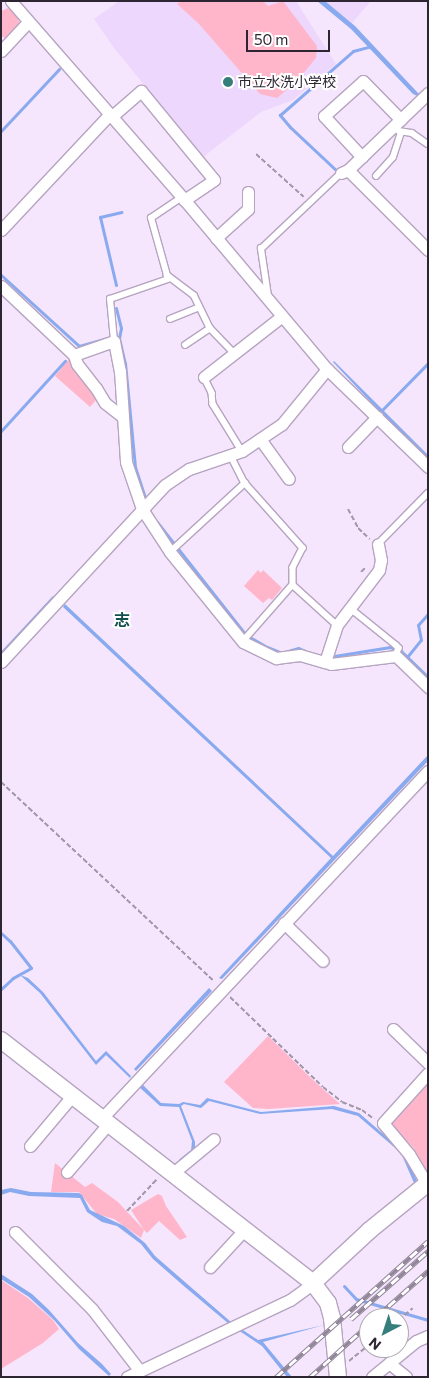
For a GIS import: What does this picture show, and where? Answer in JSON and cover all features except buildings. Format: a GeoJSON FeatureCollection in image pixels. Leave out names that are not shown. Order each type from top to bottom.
{"type":"FeatureCollection","features":[{"type":"Feature","properties":{"kind":"street"},"geometry":{"type":"LineString","coordinates":[[1,4],[9,1],[183,198],[327,369],[428,467]]}},
{"type":"Feature","properties":{"kind":"street"},"geometry":{"type":"LineString","coordinates":[[1,51],[28,22]]}},
{"type":"Feature","properties":{"kind":"street"},"geometry":{"type":"LineString","coordinates":[[362,157],[324,116],[363,81],[399,127]]}},
{"type":"Feature","properties":{"kind":"street"},"geometry":{"type":"LineString","coordinates":[[1,230],[110,116],[141,91],[214,180],[183,198]]}},
{"type":"Feature","properties":{"kind":"street"},"geometry":{"type":"LineString","coordinates":[[428,93],[399,127],[345,172],[428,250]]}},
{"type":"Feature","properties":{"kind":"street"},"geometry":{"type":"LineString","coordinates":[[216,238],[248,209],[248,192]]}},
{"type":"Feature","properties":{"kind":"street"},"geometry":{"type":"LineString","coordinates":[[1,286],[74,354],[77,364],[105,403],[123,417]]}},
{"type":"Feature","properties":{"kind":"street"},"geometry":{"type":"LineString","coordinates":[[204,377],[282,316]]}},
{"type":"Feature","properties":{"kind":"street"},"geometry":{"type":"LineString","coordinates":[[74,354],[114,341],[120,371],[126,462],[142,509],[170,552],[243,642],[276,658],[300,655],[331,664],[396,656],[428,687]]}},
{"type":"Feature","properties":{"kind":"street"},"geometry":{"type":"LineString","coordinates":[[1,662],[165,485],[189,468],[237,453],[282,424],[327,369]]}},
{"type":"Feature","properties":{"kind":"street"},"geometry":{"type":"LineString","coordinates":[[348,447],[377,418]]}},
{"type":"Feature","properties":{"kind":"street"},"geometry":{"type":"LineString","coordinates":[[260,439],[289,479]]}},
{"type":"Feature","properties":{"kind":"street"},"geometry":{"type":"LineString","coordinates":[[325,662],[337,625],[379,570],[381,560],[378,544]]}},
{"type":"Feature","properties":{"kind":"street"},"geometry":{"type":"LineString","coordinates":[[67,1172],[105,1120],[222,989],[428,770]]}},
{"type":"Feature","properties":{"kind":"street"},"geometry":{"type":"LineString","coordinates":[[284,923],[323,961]]}},
{"type":"Feature","properties":{"kind":"street"},"geometry":{"type":"LineString","coordinates":[[392,1029],[428,1063]]}},
{"type":"Feature","properties":{"kind":"street"},"geometry":{"type":"LineString","coordinates":[[1,1040],[313,1282],[328,1303],[332,1318],[338,1374]]}},
{"type":"Feature","properties":{"kind":"street"},"geometry":{"type":"LineString","coordinates":[[127,1377],[290,1300],[313,1282],[370,1230],[427,1184],[409,1154],[384,1126],[386,1120],[428,1073]]}},
{"type":"Feature","properties":{"kind":"street"},"geometry":{"type":"LineString","coordinates":[[30,1146],[73,1095]]}},
{"type":"Feature","properties":{"kind":"street"},"geometry":{"type":"LineString","coordinates":[[170,1171],[214,1139]]}},
{"type":"Feature","properties":{"kind":"street"},"geometry":{"type":"LineString","coordinates":[[210,1267],[245,1229]]}},
{"type":"Feature","properties":{"kind":"street"},"geometry":{"type":"LineString","coordinates":[[15,1232],[92,1309],[140,1371]]}},
{"type":"Feature","properties":{"kind":"street"},"geometry":{"type":"LineString","coordinates":[[372,1377],[416,1341],[428,1336]]}},
{"type":"Feature","properties":{"kind":"street"},"geometry":{"type":"LineString","coordinates":[[390,1362],[406,1377]]}},
{"type":"Feature","properties":{"kind":"lane"},"geometry":{"type":"LineString","coordinates":[[376,176],[393,157],[399,127],[428,144]]}},
{"type":"Feature","properties":{"kind":"lane"},"geometry":{"type":"LineString","coordinates":[[269,298],[261,249],[345,172]]}},
{"type":"Feature","properties":{"kind":"lane"},"geometry":{"type":"LineString","coordinates":[[114,341],[110,299],[168,279],[151,218],[183,198]]}},
{"type":"Feature","properties":{"kind":"lane"},"geometry":{"type":"LineString","coordinates":[[167,275],[194,295],[210,328],[234,353]]}},
{"type":"Feature","properties":{"kind":"lane"},"geometry":{"type":"LineString","coordinates":[[170,319],[199,306]]}},
{"type":"Feature","properties":{"kind":"lane"},"geometry":{"type":"LineString","coordinates":[[185,345],[210,328]]}},
{"type":"Feature","properties":{"kind":"lane"},"geometry":{"type":"LineString","coordinates":[[204,377],[212,392],[213,404],[237,453],[246,483],[303,548],[293,568],[293,584],[243,642]]}},
{"type":"Feature","properties":{"kind":"lane"},"geometry":{"type":"LineString","coordinates":[[170,552],[246,483]]}},
{"type":"Feature","properties":{"kind":"lane"},"geometry":{"type":"LineString","coordinates":[[378,544],[428,493]]}},
{"type":"Feature","properties":{"kind":"lane"},"geometry":{"type":"LineString","coordinates":[[293,584],[337,625]]}},
{"type":"Feature","properties":{"kind":"lane"},"geometry":{"type":"LineString","coordinates":[[350,608],[396,645],[398,648],[396,656]]}},
{"type":"Feature","properties":{"kind":"path"},"geometry":{"type":"LineString","coordinates":[[256,154],[311,203]]}},
{"type":"Feature","properties":{"kind":"path"},"geometry":{"type":"LineString","coordinates":[[348,509],[358,528],[378,544]]}},
{"type":"Feature","properties":{"kind":"path"},"geometry":{"type":"LineString","coordinates":[[1,782],[222,989],[323,1087],[342,1102],[362,1110],[384,1126]]}},
{"type":"Feature","properties":{"kind":"path"},"geometry":{"type":"LineString","coordinates":[[127,1211],[170,1171]]}},
{"type":"Feature","properties":{"kind":"path"},"geometry":{"type":"LineString","coordinates":[[409,1311],[413,1308]]}},
{"type":"Feature","properties":{"kind":"path"},"geometry":{"type":"LineString","coordinates":[[338,1374],[359,1355]]}},
{"type":"Feature","properties":{"kind":"shaded area","name":"市立水洗小学校"},"geometry":{"type":"Polygon","coordinates":[[[119,1],[296,1],[336,64],[293,100],[261,112],[203,157],[114,48],[94,19],[119,1]]]}},
{"type":"Feature","properties":{"kind":"shaded area"},"geometry":{"type":"Polygon","coordinates":[[[181,1],[263,1],[268,6],[283,1],[317,46],[316,58],[297,81],[277,98],[260,94],[199,24],[177,4],[181,1]]]}},
{"type":"Feature","properties":{"kind":"shaded area"},"geometry":{"type":"Polygon","coordinates":[[[323,1],[371,1],[352,23],[323,1]]]}},
{"type":"Feature","properties":{"kind":"shaded area"},"geometry":{"type":"Polygon","coordinates":[[[8,8],[18,16],[19,23],[5,38],[1,36],[1,11],[8,8]]]}},
{"type":"Feature","properties":{"kind":"shaded area"},"geometry":{"type":"Polygon","coordinates":[[[69,359],[97,399],[90,407],[55,376],[69,359]]]}},
{"type":"Feature","properties":{"kind":"shaded area"},"geometry":{"type":"Polygon","coordinates":[[[258,570],[261,573],[263,570],[282,588],[272,600],[269,598],[263,603],[244,586],[258,570]]]}},
{"type":"Feature","properties":{"kind":"shaded area"},"geometry":{"type":"Polygon","coordinates":[[[268,1036],[340,1104],[268,1109],[253,1108],[224,1082],[268,1036]]]}},
{"type":"Feature","properties":{"kind":"shaded area"},"geometry":{"type":"Polygon","coordinates":[[[428,1084],[427,1172],[413,1147],[390,1125],[428,1084]]]}},
{"type":"Feature","properties":{"kind":"shaded area"},"geometry":{"type":"Polygon","coordinates":[[[55,1163],[85,1187],[92,1183],[118,1202],[144,1230],[141,1238],[114,1219],[97,1214],[79,1192],[51,1192],[55,1163]]]}},
{"type":"Feature","properties":{"kind":"shaded area"},"geometry":{"type":"Polygon","coordinates":[[[158,1194],[162,1196],[166,1206],[187,1237],[180,1240],[159,1221],[147,1233],[144,1230],[131,1210],[158,1194]]]}},
{"type":"Feature","properties":{"kind":"shaded area"},"geometry":{"type":"Polygon","coordinates":[[[1,1280],[28,1298],[53,1320],[59,1329],[43,1343],[1,1369],[1,1280]]]}},
{"type":"Feature","properties":{"kind":"water"},"geometry":{"type":"Polygon","coordinates":[[[317,1],[325,1],[355,26],[418,93],[428,98],[428,101],[413,94],[351,29],[317,1]]]}},
{"type":"Feature","properties":{"kind":"water"},"geometry":{"type":"Polygon","coordinates":[[[334,361],[428,455],[428,458],[380,412],[334,361]]]}},
{"type":"Feature","properties":{"kind":"water"},"geometry":{"type":"Polygon","coordinates":[[[65,604],[333,856],[428,755],[428,761],[222,979],[219,978],[331,858],[63,607],[65,604]]]}},
{"type":"Feature","properties":{"kind":"water"},"geometry":{"type":"Polygon","coordinates":[[[20,975],[28,978],[43,992],[96,1061],[106,1051],[131,1076],[130,1078],[106,1055],[96,1065],[40,993],[20,975]]]}},
{"type":"Feature","properties":{"kind":"water"},"geometry":{"type":"Polygon","coordinates":[[[209,988],[212,991],[136,1071],[134,1069],[209,988]]]}},
{"type":"Feature","properties":{"kind":"water"},"geometry":{"type":"Polygon","coordinates":[[[141,1083],[161,1103],[179,1104],[183,1102],[200,1105],[207,1098],[261,1112],[334,1106],[359,1113],[403,1151],[418,1183],[403,1195],[402,1193],[414,1183],[401,1153],[358,1116],[332,1109],[260,1114],[209,1101],[201,1108],[184,1104],[181,1106],[195,1142],[195,1147],[191,1151],[192,1141],[179,1107],[160,1106],[138,1086],[141,1083]]]}},
{"type":"Feature","properties":{"kind":"water"},"geometry":{"type":"Polygon","coordinates":[[[11,1188],[31,1192],[79,1193],[90,1210],[124,1226],[145,1243],[155,1256],[231,1322],[258,1340],[324,1325],[263,1342],[292,1377],[287,1377],[262,1346],[229,1324],[185,1287],[153,1259],[141,1244],[117,1226],[102,1222],[87,1212],[80,1198],[29,1196],[10,1192],[1,1195],[1,1190],[11,1188]]]}},
{"type":"Feature","properties":{"kind":"water"},"geometry":{"type":"Polygon","coordinates":[[[1,1274],[32,1294],[78,1343],[111,1374],[109,1376],[79,1349],[54,1320],[29,1297],[1,1279],[1,1274]]]}},
{"type":"Feature","properties":{"kind":"waterway"},"geometry":{"type":"LineString","coordinates":[[338,172],[290,127],[280,115],[353,51],[368,47]]}},
{"type":"Feature","properties":{"kind":"waterway"},"geometry":{"type":"LineString","coordinates":[[1,131],[59,69]]}},
{"type":"Feature","properties":{"kind":"waterway"},"geometry":{"type":"LineString","coordinates":[[116,285],[100,217],[121,212]]}},
{"type":"Feature","properties":{"kind":"waterway"},"geometry":{"type":"LineString","coordinates":[[1,275],[79,346],[104,339]]}},
{"type":"Feature","properties":{"kind":"waterway"},"geometry":{"type":"LineString","coordinates":[[116,308],[121,328],[119,338],[125,363],[135,467],[146,501]]}},
{"type":"Feature","properties":{"kind":"waterway"},"geometry":{"type":"LineString","coordinates":[[1,431],[65,361]]}},
{"type":"Feature","properties":{"kind":"waterway"},"geometry":{"type":"LineString","coordinates":[[382,410],[428,363]]}},
{"type":"Feature","properties":{"kind":"waterway"},"geometry":{"type":"LineString","coordinates":[[157,522],[246,635],[282,653]]}},
{"type":"Feature","properties":{"kind":"waterway"},"geometry":{"type":"LineString","coordinates":[[1,653],[53,597]]}},
{"type":"Feature","properties":{"kind":"waterway"},"geometry":{"type":"LineString","coordinates":[[407,657],[421,640],[418,625],[428,614]]}},
{"type":"Feature","properties":{"kind":"waterway"},"geometry":{"type":"LineString","coordinates":[[328,657],[390,647],[401,651],[428,677]]}},
{"type":"Feature","properties":{"kind":"waterway"},"geometry":{"type":"LineString","coordinates":[[288,651],[298,648],[305,651]]}},
{"type":"Feature","properties":{"kind":"waterway"},"geometry":{"type":"LineString","coordinates":[[1,933],[10,941],[31,968],[13,978],[1,989]]}},
{"type":"Feature","properties":{"kind":"waterway"},"geometry":{"type":"LineString","coordinates":[[180,1160],[191,1151]]}},
{"type":"Feature","properties":{"kind":"waterway"},"geometry":{"type":"LineString","coordinates":[[344,1286],[356,1299],[428,1320]]}},
{"type":"Feature","properties":{"kind":"railway"},"geometry":{"type":"LineString","coordinates":[[276,1377],[428,1241]]}},
{"type":"Feature","properties":{"kind":"railway"},"geometry":{"type":"LineString","coordinates":[[351,1319],[428,1251]]}},
{"type":"Feature","properties":{"kind":"railway"},"geometry":{"type":"LineString","coordinates":[[386,1308],[428,1271]]}},
{"type":"Feature","properties":{"kind":"railway"},"geometry":{"type":"LineString","coordinates":[[310,1377],[359,1333]]}},
{"type":"Feature","properties":{"kind":"place","name":"市立水洗小学校"},"geometry":{"type":"Point","coordinates":[228,82]}},
{"type":"Feature","properties":{"kind":"district","name":"志"},"geometry":{"type":"Point","coordinates":[122,620]}}]}
